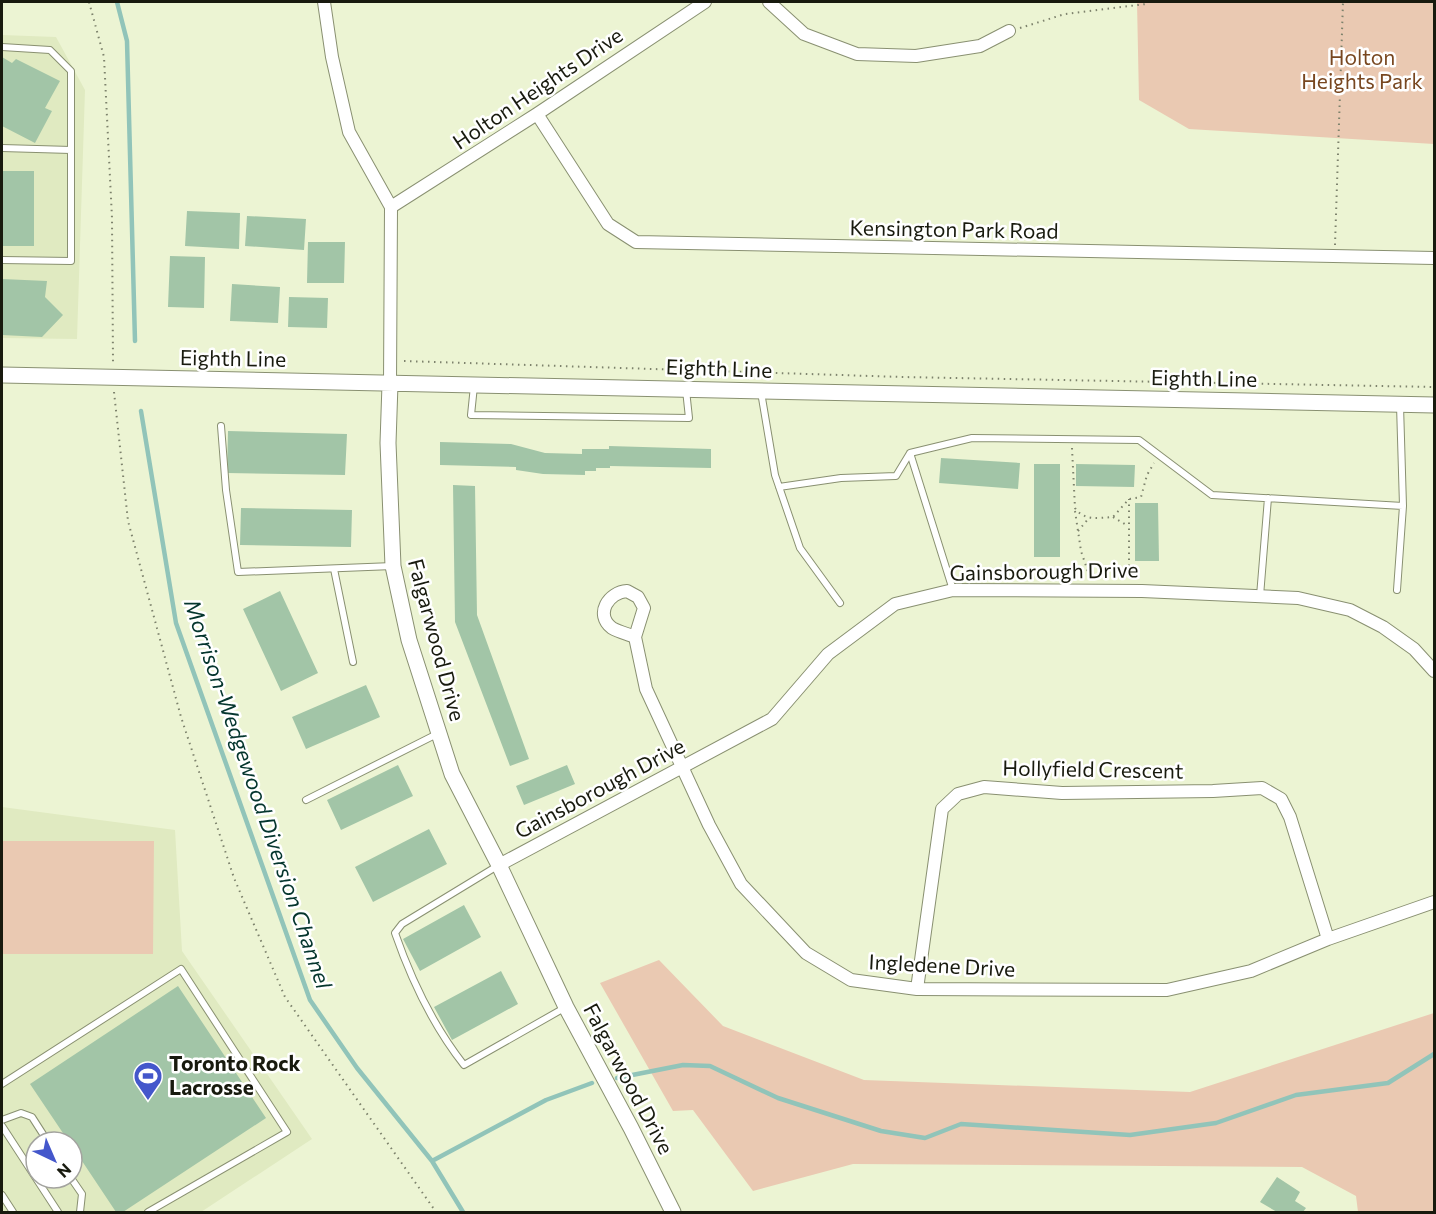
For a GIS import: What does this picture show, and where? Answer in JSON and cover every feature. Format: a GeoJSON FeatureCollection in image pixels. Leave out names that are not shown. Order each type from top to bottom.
{"type":"FeatureCollection","features":[{"type":"Feature","properties":{"kind":"street","name":"Falgarwood Drive"},"geometry":{"type":"LineString","coordinates":[[324,2],[332,57],[349,132],[391,207],[388,442],[393,567],[409,640],[452,774],[499,865],[566,1007],[673,1212]]}},
{"type":"Feature","properties":{"kind":"street","name":"Holton Heights Drive"},"geometry":{"type":"LineString","coordinates":[[391,207],[537,114],[705,2]]}},
{"type":"Feature","properties":{"kind":"street"},"geometry":{"type":"LineString","coordinates":[[769,2],[804,34],[857,54],[916,56],[980,46],[1009,31]]}},
{"type":"Feature","properties":{"kind":"street","name":"Kensington Park Road"},"geometry":{"type":"LineString","coordinates":[[537,114],[608,224],[636,242],[1434,258]]}},
{"type":"Feature","properties":{"kind":"street","name":"Eighth Line"},"geometry":{"type":"LineString","coordinates":[[2,375],[1434,405]]}},
{"type":"Feature","properties":{"kind":"street","name":"Gainsborough Drive"},"geometry":{"type":"LineString","coordinates":[[499,865],[772,719],[828,654],[895,604],[953,590],[1129,590],[1298,598],[1350,610],[1383,627],[1406,644],[1434,671]]}},
{"type":"Feature","properties":{"kind":"street","name":"Ingledene Drive"},"geometry":{"type":"LineString","coordinates":[[635,637],[646,688],[709,825],[741,884],[806,953],[851,980],[917,989],[1167,990],[1251,971],[1328,939],[1434,902]]}},
{"type":"Feature","properties":{"kind":"street","name":"Hollyfield Crescent"},"geometry":{"type":"LineString","coordinates":[[917,989],[942,809],[958,794],[984,787],[1062,793],[1262,788],[1281,799],[1290,817],[1328,939]]}},
{"type":"Feature","properties":{"kind":"lane"},"geometry":{"type":"LineString","coordinates":[[2,47],[50,50],[71,71],[71,261],[2,260]]}},
{"type":"Feature","properties":{"kind":"lane"},"geometry":{"type":"LineString","coordinates":[[2,148],[71,150]]}},
{"type":"Feature","properties":{"kind":"lane"},"geometry":{"type":"LineString","coordinates":[[474,385],[471,415],[689,418],[686,388]]}},
{"type":"Feature","properties":{"kind":"lane"},"geometry":{"type":"LineString","coordinates":[[761,391],[779,487],[800,549],[840,603]]}},
{"type":"Feature","properties":{"kind":"lane"},"geometry":{"type":"LineString","coordinates":[[1397,590],[1403,506],[1400,404]]}},
{"type":"Feature","properties":{"kind":"lane"},"geometry":{"type":"LineString","coordinates":[[221,426],[226,490],[238,572],[393,567]]}},
{"type":"Feature","properties":{"kind":"lane"},"geometry":{"type":"LineString","coordinates":[[779,487],[841,478],[896,476],[910,453],[972,438],[1138,440],[1212,495],[1403,506]]}},
{"type":"Feature","properties":{"kind":"lane"},"geometry":{"type":"LineString","coordinates":[[910,453],[953,590]]}},
{"type":"Feature","properties":{"kind":"lane"},"geometry":{"type":"LineString","coordinates":[[1260,596],[1268,498]]}},
{"type":"Feature","properties":{"kind":"lane"},"geometry":{"type":"LineString","coordinates":[[334,569],[353,662]]}},
{"type":"Feature","properties":{"kind":"lane"},"geometry":{"type":"LineString","coordinates":[[306,800],[438,734]]}},
{"type":"Feature","properties":{"kind":"lane"},"geometry":{"type":"LineString","coordinates":[[499,865],[402,924],[395,933],[405,961],[448,1045],[464,1065],[566,1007]]}},
{"type":"Feature","properties":{"kind":"lane"},"geometry":{"type":"LineString","coordinates":[[2,1084],[181,969],[287,1132],[148,1212]]}},
{"type":"Feature","properties":{"kind":"lane"},"geometry":{"type":"LineString","coordinates":[[2,1120],[9,1115],[21,1113],[32,1118],[40,1130]]}},
{"type":"Feature","properties":{"kind":"lane"},"geometry":{"type":"LineString","coordinates":[[2,1126],[58,1212]]}},
{"type":"Feature","properties":{"kind":"lane"},"geometry":{"type":"LineString","coordinates":[[79,1190],[82,1194],[80,1212]]}},
{"type":"Feature","properties":{"kind":"lane"},"geometry":{"type":"LineString","coordinates":[[2,1195],[13,1212]]}},
{"type":"Feature","properties":{"kind":"path"},"geometry":{"type":"LineString","coordinates":[[89,2],[104,57],[112,219],[113,377],[128,521],[181,717],[234,878],[285,997],[436,1212]]}},
{"type":"Feature","properties":{"kind":"path"},"geometry":{"type":"LineString","coordinates":[[1335,255],[1342,2]]}},
{"type":"Feature","properties":{"kind":"path"},"geometry":{"type":"LineString","coordinates":[[1009,31],[1065,14],[1146,4]]}},
{"type":"Feature","properties":{"kind":"path"},"geometry":{"type":"LineString","coordinates":[[390,364],[404,361],[926,377],[1434,387]]}},
{"type":"Feature","properties":{"kind":"path"},"geometry":{"type":"LineString","coordinates":[[1071,439],[1075,508],[1081,551],[1095,590]]}},
{"type":"Feature","properties":{"kind":"path"},"geometry":{"type":"LineString","coordinates":[[1113,517],[1129,500],[1141,497],[1147,475],[1159,456]]}},
{"type":"Feature","properties":{"kind":"path"},"geometry":{"type":"LineString","coordinates":[[1129,500],[1129,590]]}},
{"type":"Feature","properties":{"kind":"path"},"geometry":{"type":"LineString","coordinates":[[1075,508],[1080,515],[1089,518],[1113,517],[1129,526]]}},
{"type":"Feature","properties":{"kind":"path"},"geometry":{"type":"LineString","coordinates":[[1078,531],[1089,518]]}},
{"type":"Feature","properties":{"kind":"shaded area"},"geometry":{"type":"Polygon","coordinates":[[[2,35],[56,37],[85,90],[77,339],[2,338],[2,35]]]}},
{"type":"Feature","properties":{"kind":"shaded area"},"geometry":{"type":"Polygon","coordinates":[[[2,807],[175,830],[182,951],[312,1139],[201,1212],[2,1212],[2,807]]]}},
{"type":"Feature","properties":{"kind":"green space","name":"Holton Heights Park"},"geometry":{"type":"Polygon","coordinates":[[[1137,2],[1434,2],[1434,144],[1189,129],[1139,100],[1137,2]]]}},
{"type":"Feature","properties":{"kind":"green space"},"geometry":{"type":"Polygon","coordinates":[[[2,841],[154,841],[153,954],[2,954],[2,841]]]}},
{"type":"Feature","properties":{"kind":"green space"},"geometry":{"type":"Polygon","coordinates":[[[659,960],[723,1026],[864,1080],[1190,1092],[1434,1013],[1434,1212],[1358,1212],[1356,1196],[1302,1167],[853,1164],[753,1191],[693,1110],[673,1111],[600,983],[659,960]]]}},
{"type":"Feature","properties":{"kind":"building"},"geometry":{"type":"Polygon","coordinates":[[[2,57],[12,63],[16,59],[60,81],[45,108],[52,111],[35,143],[2,126],[2,57]]]}},
{"type":"Feature","properties":{"kind":"building"},"geometry":{"type":"Polygon","coordinates":[[[2,171],[34,171],[34,246],[2,246],[2,171]]]}},
{"type":"Feature","properties":{"kind":"building"},"geometry":{"type":"Polygon","coordinates":[[[187,211],[240,213],[239,249],[185,246],[187,211]]]}},
{"type":"Feature","properties":{"kind":"building"},"geometry":{"type":"Polygon","coordinates":[[[247,216],[306,219],[304,250],[245,246],[247,216]]]}},
{"type":"Feature","properties":{"kind":"building"},"geometry":{"type":"Polygon","coordinates":[[[308,242],[345,242],[344,283],[307,283],[308,242]]]}},
{"type":"Feature","properties":{"kind":"building"},"geometry":{"type":"Polygon","coordinates":[[[170,256],[205,257],[204,308],[168,307],[170,256]]]}},
{"type":"Feature","properties":{"kind":"building"},"geometry":{"type":"Polygon","coordinates":[[[2,279],[47,281],[45,297],[63,315],[42,337],[2,335],[2,279]]]}},
{"type":"Feature","properties":{"kind":"building"},"geometry":{"type":"Polygon","coordinates":[[[232,284],[280,287],[278,323],[230,321],[232,284]]]}},
{"type":"Feature","properties":{"kind":"building"},"geometry":{"type":"Polygon","coordinates":[[[289,297],[328,298],[327,328],[288,327],[289,297]]]}},
{"type":"Feature","properties":{"kind":"building"},"geometry":{"type":"Polygon","coordinates":[[[228,431],[347,434],[345,475],[227,473],[228,431]]]}},
{"type":"Feature","properties":{"kind":"building"},"geometry":{"type":"Polygon","coordinates":[[[440,442],[511,444],[545,453],[582,454],[582,449],[609,449],[609,446],[711,449],[711,468],[610,466],[610,468],[596,468],[596,471],[585,471],[585,475],[543,474],[516,470],[516,467],[440,465],[440,442]]]}},
{"type":"Feature","properties":{"kind":"building"},"geometry":{"type":"Polygon","coordinates":[[[941,458],[1020,463],[1018,489],[939,483],[941,458]]]}},
{"type":"Feature","properties":{"kind":"building"},"geometry":{"type":"Polygon","coordinates":[[[1034,464],[1060,464],[1060,557],[1034,557],[1034,464]]]}},
{"type":"Feature","properties":{"kind":"building"},"geometry":{"type":"Polygon","coordinates":[[[1076,464],[1135,465],[1134,487],[1076,486],[1076,464]]]}},
{"type":"Feature","properties":{"kind":"building"},"geometry":{"type":"Polygon","coordinates":[[[453,485],[475,486],[477,615],[529,759],[510,766],[455,622],[453,485]]]}},
{"type":"Feature","properties":{"kind":"building"},"geometry":{"type":"Polygon","coordinates":[[[1135,503],[1158,503],[1159,561],[1135,561],[1135,503]]]}},
{"type":"Feature","properties":{"kind":"building"},"geometry":{"type":"Polygon","coordinates":[[[241,508],[352,510],[351,547],[240,545],[241,508]]]}},
{"type":"Feature","properties":{"kind":"building"},"geometry":{"type":"Polygon","coordinates":[[[280,591],[318,673],[281,691],[243,609],[280,591]]]}},
{"type":"Feature","properties":{"kind":"building"},"geometry":{"type":"Polygon","coordinates":[[[366,685],[380,717],[306,749],[292,717],[366,685]]]}},
{"type":"Feature","properties":{"kind":"building"},"geometry":{"type":"Polygon","coordinates":[[[398,765],[413,796],[341,830],[327,800],[398,765]]]}},
{"type":"Feature","properties":{"kind":"building"},"geometry":{"type":"Polygon","coordinates":[[[567,765],[575,784],[524,805],[516,786],[567,765]]]}},
{"type":"Feature","properties":{"kind":"building"},"geometry":{"type":"Polygon","coordinates":[[[429,829],[447,864],[373,902],[355,867],[429,829]]]}},
{"type":"Feature","properties":{"kind":"building"},"geometry":{"type":"Polygon","coordinates":[[[464,905],[481,937],[420,971],[403,939],[464,905]]]}},
{"type":"Feature","properties":{"kind":"building"},"geometry":{"type":"Polygon","coordinates":[[[501,971],[518,1004],[452,1040],[434,1007],[501,971]]]}},
{"type":"Feature","properties":{"kind":"building","name":"Toronto Rock Lacrosse"},"geometry":{"type":"Polygon","coordinates":[[[178,986],[266,1118],[123,1212],[116,1212],[84,1164],[84,1130],[61,1130],[30,1084],[178,986]]]}},
{"type":"Feature","properties":{"kind":"building"},"geometry":{"type":"Polygon","coordinates":[[[1277,1177],[1300,1192],[1295,1201],[1306,1208],[1303,1212],[1277,1212],[1260,1202],[1277,1177]]]}},
{"type":"Feature","properties":{"kind":"waterway","name":"Morrison-Wedgewood Diversion Channel"},"geometry":{"type":"LineString","coordinates":[[117,2],[127,41],[135,341]]}},
{"type":"Feature","properties":{"kind":"waterway","name":"Morrison-Wedgewood Diversion Channel"},"geometry":{"type":"LineString","coordinates":[[141,411],[176,623],[310,1000],[357,1068],[432,1161],[463,1212]]}},
{"type":"Feature","properties":{"kind":"waterway"},"geometry":{"type":"LineString","coordinates":[[617,1078],[683,1065],[710,1066],[778,1098],[881,1131],[925,1138],[961,1124],[1130,1135],[1216,1123],[1296,1095],[1388,1083],[1434,1054]]}},
{"type":"Feature","properties":{"kind":"waterway"},"geometry":{"type":"LineString","coordinates":[[432,1161],[546,1100],[592,1083]]}},
{"type":"Feature","properties":{"kind":"place","name":"Toronto Rock Lacrosse"},"geometry":{"type":"Point","coordinates":[148,1102]}}]}
